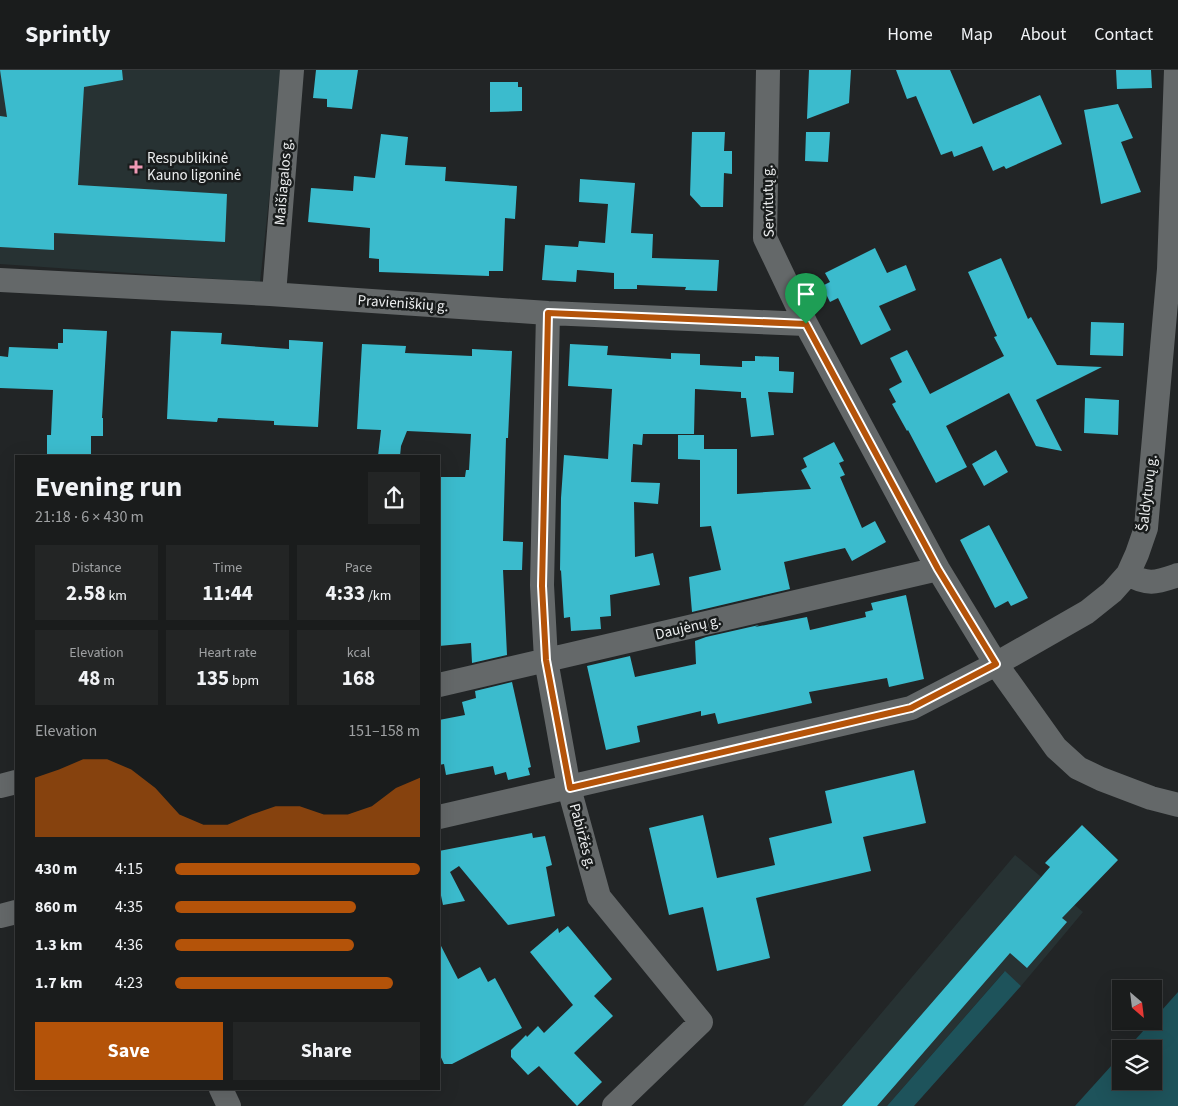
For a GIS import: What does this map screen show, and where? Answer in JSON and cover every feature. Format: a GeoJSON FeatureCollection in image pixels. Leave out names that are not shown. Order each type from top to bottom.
{"type":"FeatureCollection","features":[{"type":"Feature","properties":{"kind":"street","name":"Maišiagalos g."},"geometry":{"type":"LineString","coordinates":[[274,294],[292,70]]}},
{"type":"Feature","properties":{"kind":"street","name":"Servitutų g."},"geometry":{"type":"LineString","coordinates":[[768,70],[765,238],[806,324],[938,569],[996,664]]}},
{"type":"Feature","properties":{"kind":"street","name":"Šaldytuvų g."},"geometry":{"type":"LineString","coordinates":[[440,817],[911,708],[996,664],[1087,612],[1112,592],[1128,574],[1146,528],[1169,269],[1176,70]]}},
{"type":"Feature","properties":{"kind":"street","name":"Pravieniškių g."},"geometry":{"type":"LineString","coordinates":[[0,280],[274,294],[548,313],[806,324]]}},
{"type":"Feature","properties":{"kind":"street","name":"Pabiržės g."},"geometry":{"type":"LineString","coordinates":[[548,313],[542,586],[546,660],[570,788],[599,897],[702,1022],[614,1106]]}},
{"type":"Feature","properties":{"kind":"street","name":"Daujėnų g."},"geometry":{"type":"LineString","coordinates":[[440,684],[938,569]]}},
{"type":"Feature","properties":{"kind":"street"},"geometry":{"type":"LineString","coordinates":[[1128,574],[1140,581],[1154,583],[1178,575]]}},
{"type":"Feature","properties":{"kind":"street"},"geometry":{"type":"LineString","coordinates":[[996,664],[1056,748],[1078,768],[1151,798],[1178,805]]}},
{"type":"Feature","properties":{"kind":"street"},"geometry":{"type":"LineString","coordinates":[[0,786],[15,782]]}},
{"type":"Feature","properties":{"kind":"street"},"geometry":{"type":"LineString","coordinates":[[0,916],[15,912]]}},
{"type":"Feature","properties":{"kind":"street"},"geometry":{"type":"LineString","coordinates":[[221,1090],[229,1106]]}},
{"type":"Feature","properties":{"kind":"shaded area","name":"Respublikinė Kauno ligoninė"},"geometry":{"type":"Polygon","coordinates":[[[0,70],[283,70],[260,282],[0,264],[0,70]]]}},
{"type":"Feature","properties":{"kind":"shaded area"},"geometry":{"type":"Polygon","coordinates":[[[1015,855],[1083,912],[1021,986],[1004,972],[887,1106],[803,1106],[1015,855]]]}},
{"type":"Feature","properties":{"kind":"shaded area"},"geometry":{"type":"Polygon","coordinates":[[[1005,971],[1021,986],[914,1106],[887,1106],[1005,971]]]}},
{"type":"Feature","properties":{"kind":"shaded area"},"geometry":{"type":"Polygon","coordinates":[[[1178,992],[1178,1106],[1075,1106],[1112,1065],[1112,1090],[1162,1090],[1162,1040],[1135,1040],[1144,1030],[1162,1030],[1162,1010],[1178,992]]]}},
{"type":"Feature","properties":{"kind":"building"},"geometry":{"type":"Polygon","coordinates":[[[0,70],[122,70],[123,80],[84,87],[78,185],[227,194],[225,242],[54,233],[54,250],[0,247],[0,116],[7,117],[0,70]]]}},
{"type":"Feature","properties":{"kind":"building"},"geometry":{"type":"Polygon","coordinates":[[[316,70],[358,70],[352,109],[327,107],[327,99],[313,98],[316,70]]]}},
{"type":"Feature","properties":{"kind":"building"},"geometry":{"type":"Polygon","coordinates":[[[809,70],[851,70],[849,103],[807,119],[809,70]]]}},
{"type":"Feature","properties":{"kind":"building"},"geometry":{"type":"Polygon","coordinates":[[[896,70],[950,70],[973,124],[1040,95],[1062,144],[1006,169],[1004,166],[993,171],[982,146],[954,157],[952,151],[941,155],[916,96],[907,99],[896,70]]]}},
{"type":"Feature","properties":{"kind":"building"},"geometry":{"type":"Polygon","coordinates":[[[1116,70],[1151,70],[1152,88],[1117,89],[1116,70]]]}},
{"type":"Feature","properties":{"kind":"building"},"geometry":{"type":"Polygon","coordinates":[[[490,82],[518,82],[518,87],[522,87],[522,111],[490,112],[490,82]]]}},
{"type":"Feature","properties":{"kind":"building"},"geometry":{"type":"Polygon","coordinates":[[[1118,104],[1133,138],[1121,142],[1141,192],[1101,204],[1084,110],[1118,104]]]}},
{"type":"Feature","properties":{"kind":"building"},"geometry":{"type":"Polygon","coordinates":[[[692,132],[725,132],[724,151],[732,151],[732,174],[724,173],[723,207],[701,207],[690,195],[692,132]]]}},
{"type":"Feature","properties":{"kind":"building"},"geometry":{"type":"Polygon","coordinates":[[[806,132],[830,132],[828,162],[805,161],[806,132]]]}},
{"type":"Feature","properties":{"kind":"building"},"geometry":{"type":"Polygon","coordinates":[[[381,134],[408,137],[405,165],[446,167],[445,181],[517,186],[515,219],[505,218],[503,271],[489,271],[489,276],[379,272],[379,259],[369,258],[370,228],[308,222],[311,188],[353,191],[354,176],[375,178],[381,134]]]}},
{"type":"Feature","properties":{"kind":"building"},"geometry":{"type":"Polygon","coordinates":[[[580,179],[635,183],[631,233],[653,234],[652,258],[719,260],[717,291],[685,290],[686,287],[637,285],[637,289],[614,289],[614,273],[577,270],[576,282],[542,280],[545,245],[578,247],[579,241],[605,243],[608,204],[579,202],[580,179]]]}},
{"type":"Feature","properties":{"kind":"building"},"geometry":{"type":"Polygon","coordinates":[[[875,248],[887,273],[906,265],[916,290],[879,306],[891,330],[861,345],[838,298],[830,302],[822,286],[830,282],[825,273],[875,248]]]}},
{"type":"Feature","properties":{"kind":"building"},"geometry":{"type":"Polygon","coordinates":[[[1001,258],[1028,319],[1031,317],[1057,365],[1102,367],[1036,400],[1062,451],[1036,446],[1009,393],[946,426],[967,467],[936,483],[892,404],[896,402],[889,389],[902,382],[890,358],[907,350],[930,394],[1004,356],[994,337],[997,336],[968,272],[1001,258]]]}},
{"type":"Feature","properties":{"kind":"building"},"geometry":{"type":"Polygon","coordinates":[[[1091,322],[1124,323],[1123,356],[1090,355],[1091,322]]]}},
{"type":"Feature","properties":{"kind":"building"},"geometry":{"type":"Polygon","coordinates":[[[63,329],[107,331],[102,418],[103,436],[91,436],[91,455],[47,455],[47,435],[51,435],[53,390],[0,388],[0,356],[8,357],[9,347],[58,349],[58,343],[63,343],[63,329]]]}},
{"type":"Feature","properties":{"kind":"building"},"geometry":{"type":"Polygon","coordinates":[[[171,331],[222,333],[221,344],[289,349],[289,340],[323,342],[318,427],[274,425],[274,421],[218,418],[217,422],[167,419],[171,331]]]}},
{"type":"Feature","properties":{"kind":"building"},"geometry":{"type":"Polygon","coordinates":[[[362,344],[406,346],[405,353],[472,356],[472,349],[512,351],[508,438],[506,438],[503,541],[523,542],[522,570],[503,570],[507,655],[472,663],[471,643],[440,646],[440,477],[465,477],[466,470],[469,470],[471,434],[407,431],[401,446],[400,455],[378,455],[381,430],[357,429],[362,344]]]}},
{"type":"Feature","properties":{"kind":"building"},"geometry":{"type":"Polygon","coordinates":[[[570,344],[608,346],[607,355],[671,359],[671,353],[700,354],[700,365],[742,367],[742,361],[755,361],[755,356],[779,357],[779,371],[794,372],[793,393],[768,392],[774,435],[751,437],[746,398],[741,398],[741,392],[695,389],[694,434],[643,434],[642,445],[633,444],[631,482],[660,483],[658,504],[634,502],[635,557],[653,553],[660,585],[610,595],[611,616],[600,617],[601,629],[571,631],[570,617],[564,618],[560,571],[561,498],[564,455],[608,459],[612,389],[568,386],[570,344]]]}},
{"type":"Feature","properties":{"kind":"building"},"geometry":{"type":"Polygon","coordinates":[[[1085,398],[1119,400],[1118,435],[1084,433],[1085,398]]]}},
{"type":"Feature","properties":{"kind":"building"},"geometry":{"type":"Polygon","coordinates":[[[678,435],[704,435],[704,449],[737,449],[737,494],[811,489],[801,470],[807,467],[803,458],[834,442],[844,461],[839,463],[845,475],[840,477],[862,528],[875,521],[886,542],[852,561],[845,548],[784,562],[790,589],[692,612],[689,577],[721,570],[711,526],[700,527],[700,460],[678,459],[678,435]]]}},
{"type":"Feature","properties":{"kind":"building"},"geometry":{"type":"Polygon","coordinates":[[[996,450],[1008,472],[984,486],[972,464],[996,450]]]}},
{"type":"Feature","properties":{"kind":"building"},"geometry":{"type":"Polygon","coordinates":[[[989,525],[1028,598],[1011,606],[1008,601],[995,608],[960,540],[989,525]]]}},
{"type":"Feature","properties":{"kind":"building"},"geometry":{"type":"Polygon","coordinates":[[[906,595],[924,679],[889,687],[887,678],[809,692],[812,703],[718,724],[715,713],[701,716],[701,711],[637,726],[640,742],[606,750],[587,666],[630,656],[635,677],[696,664],[695,641],[706,637],[807,617],[810,630],[866,617],[865,612],[873,610],[871,603],[906,595]]]}},
{"type":"Feature","properties":{"kind":"building"},"geometry":{"type":"Polygon","coordinates":[[[512,682],[531,767],[528,768],[530,775],[508,780],[506,772],[495,775],[493,766],[446,775],[444,764],[440,765],[440,720],[465,715],[462,702],[476,698],[475,691],[512,682]]]}},
{"type":"Feature","properties":{"kind":"building"},"geometry":{"type":"Polygon","coordinates":[[[914,770],[926,823],[863,837],[871,871],[756,898],[770,958],[717,971],[703,907],[669,915],[649,828],[703,815],[717,878],[775,865],[769,838],[832,823],[825,791],[914,770]]]}},
{"type":"Feature","properties":{"kind":"building"},"geometry":{"type":"Polygon","coordinates":[[[1082,825],[1118,860],[1062,918],[1067,922],[1027,968],[1010,953],[877,1106],[842,1106],[1050,867],[1045,863],[1082,825]]]}},
{"type":"Feature","properties":{"kind":"building"},"geometry":{"type":"Polygon","coordinates":[[[532,833],[533,838],[545,836],[552,865],[546,867],[555,916],[508,925],[459,866],[450,872],[465,901],[443,905],[440,891],[440,851],[532,833]]]}},
{"type":"Feature","properties":{"kind":"building"},"geometry":{"type":"Polygon","coordinates":[[[568,926],[612,979],[594,996],[613,1016],[574,1053],[602,1082],[577,1106],[539,1066],[528,1075],[511,1057],[511,1050],[526,1035],[527,1037],[538,1026],[544,1033],[573,1005],[530,952],[558,928],[559,933],[568,926]]]}},
{"type":"Feature","properties":{"kind":"building"},"geometry":{"type":"Polygon","coordinates":[[[440,944],[458,979],[480,967],[488,982],[495,978],[522,1028],[452,1064],[444,1064],[440,1055],[440,944]]]}},
{"type":"Feature","properties":{"kind":"place","name":"Respublikinė Kauno ligoninė"},"geometry":{"type":"Point","coordinates":[136,167]}},
{"type":"Feature","properties":{"kind":"route"},"geometry":{"type":"LineString","coordinates":[[548,313],[806,324],[938,569],[996,664],[911,708],[570,788],[546,660],[542,586],[548,313]]}}]}
